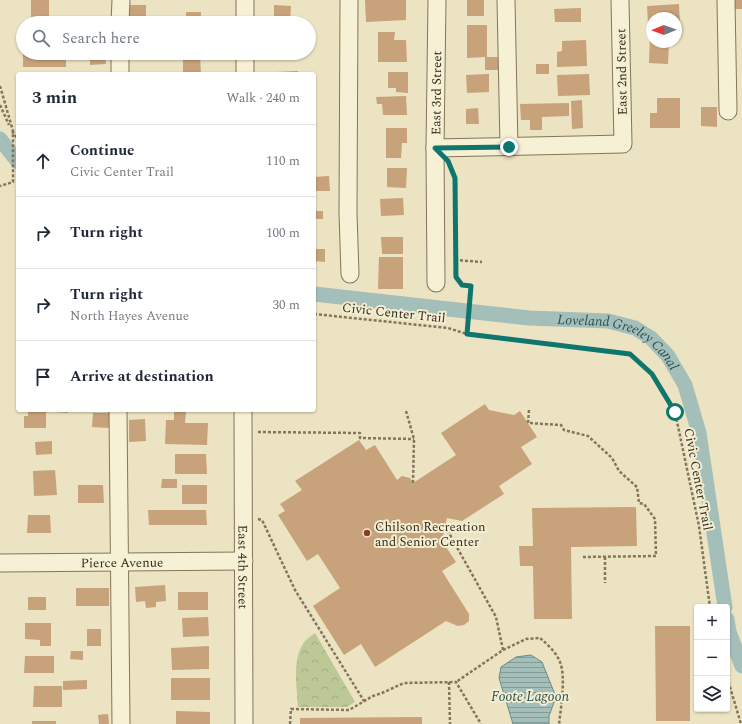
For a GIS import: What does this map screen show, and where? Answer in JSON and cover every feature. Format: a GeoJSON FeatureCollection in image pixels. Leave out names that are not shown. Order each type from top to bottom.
{"type":"FeatureCollection","features":[{"type":"Feature","properties":{"kind":"street"},"geometry":{"type":"LineString","coordinates":[[120,16],[121,0]]}},
{"type":"Feature","properties":{"kind":"street"},"geometry":{"type":"LineString","coordinates":[[245,0],[245,16]]}},
{"type":"Feature","properties":{"kind":"street"},"geometry":{"type":"LineString","coordinates":[[349,0],[348,213],[350,274]]}},
{"type":"Feature","properties":{"kind":"street","name":"East 3rd Street"},"geometry":{"type":"LineString","coordinates":[[436,283],[435,148],[437,0]]}},
{"type":"Feature","properties":{"kind":"street"},"geometry":{"type":"LineString","coordinates":[[435,148],[509,147],[506,0]]}},
{"type":"Feature","properties":{"kind":"street","name":"East 2nd Street"},"geometry":{"type":"LineString","coordinates":[[509,147],[623,144],[620,0]]}},
{"type":"Feature","properties":{"kind":"street"},"geometry":{"type":"LineString","coordinates":[[726,0],[728,111]]}},
{"type":"Feature","properties":{"kind":"street"},"geometry":{"type":"LineString","coordinates":[[120,60],[120,72]]}},
{"type":"Feature","properties":{"kind":"street"},"geometry":{"type":"LineString","coordinates":[[245,60],[245,72]]}},
{"type":"Feature","properties":{"kind":"street"},"geometry":{"type":"LineString","coordinates":[[118,412],[121,724]]}},
{"type":"Feature","properties":{"kind":"street","name":"East 4th Street"},"geometry":{"type":"LineString","coordinates":[[243,412],[244,724]]}},
{"type":"Feature","properties":{"kind":"street","name":"Pierce Avenue"},"geometry":{"type":"LineString","coordinates":[[0,563],[244,561]]}},
{"type":"Feature","properties":{"kind":"path"},"geometry":{"type":"LineString","coordinates":[[0,86],[13,131],[14,182],[0,186]]}},
{"type":"Feature","properties":{"kind":"path"},"geometry":{"type":"LineString","coordinates":[[0,105],[16,136]]}},
{"type":"Feature","properties":{"kind":"path"},"geometry":{"type":"LineString","coordinates":[[450,167],[455,178],[456,277],[462,285],[471,286],[467,334]]}},
{"type":"Feature","properties":{"kind":"path"},"geometry":{"type":"LineString","coordinates":[[436,260],[482,262]]}},
{"type":"Feature","properties":{"kind":"path","name":"Civic Center Trail"},"geometry":{"type":"LineString","coordinates":[[316,314],[448,328],[467,334],[630,354],[652,374],[675,412],[699,526],[710,604]]}},
{"type":"Feature","properties":{"kind":"path"},"geometry":{"type":"LineString","coordinates":[[528,410],[528,423],[561,425],[564,430],[588,436],[612,458],[619,471],[636,487],[639,503],[644,504],[655,519],[656,556],[582,557]]}},
{"type":"Feature","properties":{"kind":"path"},"geometry":{"type":"LineString","coordinates":[[406,411],[414,439],[413,483]]}},
{"type":"Feature","properties":{"kind":"path"},"geometry":{"type":"LineString","coordinates":[[258,432],[360,433],[360,438],[414,439]]}},
{"type":"Feature","properties":{"kind":"path"},"geometry":{"type":"LineString","coordinates":[[258,519],[262,520],[295,590],[364,701]]}},
{"type":"Feature","properties":{"kind":"path"},"geometry":{"type":"LineString","coordinates":[[445,526],[496,617],[503,650]]}},
{"type":"Feature","properties":{"kind":"path"},"geometry":{"type":"LineString","coordinates":[[605,557],[605,583]]}},
{"type":"Feature","properties":{"kind":"path"},"geometry":{"type":"LineString","coordinates":[[290,724],[291,709],[349,710],[372,696],[404,683],[456,682],[503,650],[526,639],[540,638],[550,646],[560,662],[563,687],[559,724]]}},
{"type":"Feature","properties":{"kind":"path"},"geometry":{"type":"LineString","coordinates":[[449,682],[450,724]]}},
{"type":"Feature","properties":{"kind":"path"},"geometry":{"type":"LineString","coordinates":[[456,682],[481,724]]}},
{"type":"Feature","properties":{"kind":"path"},"geometry":{"type":"LineString","coordinates":[[730,687],[741,724]]}},
{"type":"Feature","properties":{"kind":"green space"},"geometry":{"type":"Polygon","coordinates":[[[315,633],[355,702],[347,707],[298,707],[296,675],[297,659],[304,643],[315,633]]]}},
{"type":"Feature","properties":{"kind":"water","name":"Foote Lagoon"},"geometry":{"type":"Polygon","coordinates":[[[531,655],[542,662],[556,697],[549,716],[549,724],[513,724],[499,678],[501,667],[516,657],[531,655]]]}},
{"type":"Feature","properties":{"kind":"building"},"geometry":{"type":"Polygon","coordinates":[[[31,0],[49,0],[49,16],[31,16],[31,0]]]}},
{"type":"Feature","properties":{"kind":"building"},"geometry":{"type":"Polygon","coordinates":[[[365,0],[406,0],[406,20],[366,22],[365,0]]]}},
{"type":"Feature","properties":{"kind":"building"},"geometry":{"type":"Polygon","coordinates":[[[467,0],[484,0],[484,16],[467,16],[467,0]]]}},
{"type":"Feature","properties":{"kind":"building"},"geometry":{"type":"Polygon","coordinates":[[[732,0],[742,0],[742,9],[732,9],[732,0]]]}},
{"type":"Feature","properties":{"kind":"building"},"geometry":{"type":"Polygon","coordinates":[[[679,4],[679,12],[647,12],[647,6],[679,4]]]}},
{"type":"Feature","properties":{"kind":"building"},"geometry":{"type":"Polygon","coordinates":[[[129,5],[146,5],[146,16],[129,16],[129,5]]]}},
{"type":"Feature","properties":{"kind":"building"},"geometry":{"type":"Polygon","coordinates":[[[274,5],[291,6],[290,16],[274,16],[274,5]]]}},
{"type":"Feature","properties":{"kind":"building"},"geometry":{"type":"Polygon","coordinates":[[[581,8],[581,22],[555,22],[554,9],[581,8]]]}},
{"type":"Feature","properties":{"kind":"building"},"geometry":{"type":"Polygon","coordinates":[[[186,12],[201,12],[201,16],[186,16],[186,12]]]}},
{"type":"Feature","properties":{"kind":"building"},"geometry":{"type":"Polygon","coordinates":[[[467,25],[487,25],[487,57],[502,57],[502,70],[485,70],[485,57],[467,58],[467,25]]]}},
{"type":"Feature","properties":{"kind":"building"},"geometry":{"type":"Polygon","coordinates":[[[378,32],[395,32],[394,40],[406,40],[407,62],[378,62],[378,32]]]}},
{"type":"Feature","properties":{"kind":"building"},"geometry":{"type":"Polygon","coordinates":[[[586,40],[587,66],[557,67],[557,52],[562,51],[562,41],[586,40]]]}},
{"type":"Feature","properties":{"kind":"building"},"geometry":{"type":"Polygon","coordinates":[[[650,48],[669,48],[668,64],[649,63],[650,48]]]}},
{"type":"Feature","properties":{"kind":"building"},"geometry":{"type":"Polygon","coordinates":[[[23,60],[66,60],[66,67],[23,67],[23,60]]]}},
{"type":"Feature","properties":{"kind":"building"},"geometry":{"type":"Polygon","coordinates":[[[90,60],[106,60],[106,64],[90,65],[90,60]]]}},
{"type":"Feature","properties":{"kind":"building"},"geometry":{"type":"Polygon","coordinates":[[[183,60],[200,60],[201,72],[183,72],[183,60]]]}},
{"type":"Feature","properties":{"kind":"building"},"geometry":{"type":"Polygon","coordinates":[[[536,64],[549,64],[549,74],[536,74],[536,64]]]}},
{"type":"Feature","properties":{"kind":"building"},"geometry":{"type":"Polygon","coordinates":[[[298,71],[298,72],[276,72],[298,71]]]}},
{"type":"Feature","properties":{"kind":"building"},"geometry":{"type":"Polygon","coordinates":[[[388,72],[408,72],[408,93],[396,92],[396,88],[388,88],[388,72]]]}},
{"type":"Feature","properties":{"kind":"building"},"geometry":{"type":"Polygon","coordinates":[[[489,74],[489,92],[467,93],[466,75],[489,74]]]}},
{"type":"Feature","properties":{"kind":"building"},"geometry":{"type":"Polygon","coordinates":[[[589,74],[590,95],[558,96],[557,75],[589,74]]]}},
{"type":"Feature","properties":{"kind":"building"},"geometry":{"type":"Polygon","coordinates":[[[406,96],[407,115],[383,115],[382,104],[377,104],[376,97],[406,96]]]}},
{"type":"Feature","properties":{"kind":"building"},"geometry":{"type":"Polygon","coordinates":[[[657,98],[680,98],[680,128],[650,128],[650,113],[657,113],[657,98]]]}},
{"type":"Feature","properties":{"kind":"building"},"geometry":{"type":"Polygon","coordinates":[[[582,100],[583,128],[572,129],[571,101],[582,100]]]}},
{"type":"Feature","properties":{"kind":"building"},"geometry":{"type":"Polygon","coordinates":[[[569,103],[569,116],[542,117],[542,130],[530,130],[530,120],[521,120],[520,104],[569,103]]]}},
{"type":"Feature","properties":{"kind":"building"},"geometry":{"type":"Polygon","coordinates":[[[701,107],[717,107],[717,127],[701,126],[701,107]]]}},
{"type":"Feature","properties":{"kind":"building"},"geometry":{"type":"Polygon","coordinates":[[[478,108],[479,124],[466,124],[466,109],[478,108]]]}},
{"type":"Feature","properties":{"kind":"building"},"geometry":{"type":"Polygon","coordinates":[[[386,128],[407,128],[407,143],[402,143],[401,158],[386,158],[386,128]]]}},
{"type":"Feature","properties":{"kind":"building"},"geometry":{"type":"Polygon","coordinates":[[[387,168],[407,168],[406,188],[387,187],[387,168]]]}},
{"type":"Feature","properties":{"kind":"building"},"geometry":{"type":"Polygon","coordinates":[[[329,176],[330,191],[316,191],[316,177],[329,176]]]}},
{"type":"Feature","properties":{"kind":"building"},"geometry":{"type":"Polygon","coordinates":[[[403,198],[404,215],[381,216],[380,199],[403,198]]]}},
{"type":"Feature","properties":{"kind":"building"},"geometry":{"type":"Polygon","coordinates":[[[316,211],[323,211],[323,219],[316,219],[316,211]]]}},
{"type":"Feature","properties":{"kind":"building"},"geometry":{"type":"Polygon","coordinates":[[[381,237],[403,237],[403,254],[382,254],[381,237]]]}},
{"type":"Feature","properties":{"kind":"building"},"geometry":{"type":"Polygon","coordinates":[[[316,249],[325,249],[325,262],[316,261],[316,249]]]}},
{"type":"Feature","properties":{"kind":"building"},"geometry":{"type":"Polygon","coordinates":[[[379,257],[403,257],[403,289],[378,289],[379,257]]]}},
{"type":"Feature","properties":{"kind":"building","name":"Chilson Recreation and Senior Center"},"geometry":{"type":"Polygon","coordinates":[[[485,404],[489,410],[514,415],[520,411],[537,437],[521,447],[532,464],[499,486],[504,494],[462,521],[447,518],[442,541],[456,562],[442,571],[469,614],[469,621],[464,625],[458,626],[446,621],[375,667],[361,644],[344,655],[313,606],[340,588],[318,554],[307,561],[278,515],[285,511],[280,504],[302,490],[295,481],[359,440],[366,450],[375,445],[397,480],[402,476],[410,478],[413,483],[456,455],[441,433],[485,404]]]}},
{"type":"Feature","properties":{"kind":"building"},"geometry":{"type":"Polygon","coordinates":[[[28,412],[46,412],[46,428],[24,428],[24,416],[28,416],[28,412]]]}},
{"type":"Feature","properties":{"kind":"building"},"geometry":{"type":"Polygon","coordinates":[[[174,412],[186,412],[185,423],[208,423],[207,445],[165,444],[166,420],[174,420],[174,412]]]}},
{"type":"Feature","properties":{"kind":"building"},"geometry":{"type":"Polygon","coordinates":[[[93,413],[110,413],[109,428],[92,427],[93,413]]]}},
{"type":"Feature","properties":{"kind":"building"},"geometry":{"type":"Polygon","coordinates":[[[145,419],[146,441],[129,442],[129,420],[145,419]]]}},
{"type":"Feature","properties":{"kind":"building"},"geometry":{"type":"Polygon","coordinates":[[[52,441],[52,454],[36,455],[35,442],[52,441]]]}},
{"type":"Feature","properties":{"kind":"building"},"geometry":{"type":"Polygon","coordinates":[[[175,454],[206,454],[207,474],[175,474],[175,454]]]}},
{"type":"Feature","properties":{"kind":"building"},"geometry":{"type":"Polygon","coordinates":[[[55,470],[57,495],[34,496],[33,471],[55,470]]]}},
{"type":"Feature","properties":{"kind":"building"},"geometry":{"type":"Polygon","coordinates":[[[162,479],[177,479],[177,488],[161,488],[162,479]]]}},
{"type":"Feature","properties":{"kind":"building"},"geometry":{"type":"Polygon","coordinates":[[[78,485],[103,485],[104,503],[78,503],[78,485]]]}},
{"type":"Feature","properties":{"kind":"building"},"geometry":{"type":"Polygon","coordinates":[[[182,485],[207,485],[207,504],[182,504],[182,485]]]}},
{"type":"Feature","properties":{"kind":"building"},"geometry":{"type":"Polygon","coordinates":[[[636,507],[637,546],[571,547],[572,619],[534,619],[533,566],[520,566],[519,546],[533,546],[532,508],[636,507]]]}},
{"type":"Feature","properties":{"kind":"building"},"geometry":{"type":"Polygon","coordinates":[[[148,510],[206,510],[207,525],[149,525],[148,510]]]}},
{"type":"Feature","properties":{"kind":"building"},"geometry":{"type":"Polygon","coordinates":[[[28,515],[50,515],[51,533],[27,533],[28,515]]]}},
{"type":"Feature","properties":{"kind":"building"},"geometry":{"type":"Polygon","coordinates":[[[165,585],[166,601],[156,602],[156,607],[146,608],[145,601],[136,602],[135,587],[165,585]]]}},
{"type":"Feature","properties":{"kind":"building"},"geometry":{"type":"Polygon","coordinates":[[[76,588],[109,588],[109,606],[76,606],[76,588]]]}},
{"type":"Feature","properties":{"kind":"building"},"geometry":{"type":"Polygon","coordinates":[[[178,592],[208,592],[208,610],[178,610],[178,592]]]}},
{"type":"Feature","properties":{"kind":"building"},"geometry":{"type":"Polygon","coordinates":[[[28,597],[46,597],[46,610],[28,610],[28,597]]]}},
{"type":"Feature","properties":{"kind":"building"},"geometry":{"type":"Polygon","coordinates":[[[208,617],[209,636],[183,637],[182,618],[208,617]]]}},
{"type":"Feature","properties":{"kind":"building"},"geometry":{"type":"Polygon","coordinates":[[[25,623],[51,623],[51,646],[40,646],[40,640],[25,639],[25,623]]]}},
{"type":"Feature","properties":{"kind":"building"},"geometry":{"type":"Polygon","coordinates":[[[655,626],[690,626],[690,721],[656,721],[655,626]]]}},
{"type":"Feature","properties":{"kind":"building"},"geometry":{"type":"Polygon","coordinates":[[[87,629],[101,629],[101,646],[87,646],[87,629]]]}},
{"type":"Feature","properties":{"kind":"building"},"geometry":{"type":"Polygon","coordinates":[[[209,646],[209,669],[172,670],[171,648],[209,646]]]}},
{"type":"Feature","properties":{"kind":"building"},"geometry":{"type":"Polygon","coordinates":[[[71,651],[83,651],[83,660],[70,659],[71,651]]]}},
{"type":"Feature","properties":{"kind":"building"},"geometry":{"type":"Polygon","coordinates":[[[25,656],[54,656],[54,673],[24,673],[25,656]]]}},
{"type":"Feature","properties":{"kind":"building"},"geometry":{"type":"Polygon","coordinates":[[[171,678],[210,678],[210,700],[171,700],[171,678]]]}},
{"type":"Feature","properties":{"kind":"building"},"geometry":{"type":"Polygon","coordinates":[[[87,680],[87,689],[63,690],[63,681],[87,680]]]}},
{"type":"Feature","properties":{"kind":"building"},"geometry":{"type":"Polygon","coordinates":[[[34,686],[62,686],[62,707],[33,707],[34,686]]]}},
{"type":"Feature","properties":{"kind":"building"},"geometry":{"type":"Polygon","coordinates":[[[176,711],[210,712],[210,724],[176,724],[176,711]]]}},
{"type":"Feature","properties":{"kind":"building"},"geometry":{"type":"Polygon","coordinates":[[[108,714],[109,724],[99,724],[98,715],[108,714]]]}},
{"type":"Feature","properties":{"kind":"building"},"geometry":{"type":"Polygon","coordinates":[[[422,717],[422,724],[300,724],[300,718],[422,717]]]}},
{"type":"Feature","properties":{"kind":"building"},"geometry":{"type":"Polygon","coordinates":[[[32,721],[56,721],[56,724],[32,724],[32,721]]]}},
{"type":"Feature","properties":{"kind":"waterway","name":"Loveland Greeley Canal"},"geometry":{"type":"LineString","coordinates":[[0,139],[16,159]]}},
{"type":"Feature","properties":{"kind":"waterway","name":"Loveland Greeley Canal"},"geometry":{"type":"LineString","coordinates":[[316,294],[529,318],[608,321],[635,328],[651,338],[668,356],[685,385],[699,433],[725,604]]}},
{"type":"Feature","properties":{"kind":"waterway","name":"Loveland Greeley Canal"},"geometry":{"type":"LineString","coordinates":[[730,635],[742,666]]}},
{"type":"Feature","properties":{"kind":"place","name":"Chilson Recreation and Senior Center"},"geometry":{"type":"Point","coordinates":[367,533]}},
{"type":"Feature","properties":{"kind":"route"},"geometry":{"type":"LineString","coordinates":[[509,147],[435,148],[448,161],[455,178],[456,277],[462,285],[471,286],[467,334],[630,354],[652,374],[675,412]]}}]}
